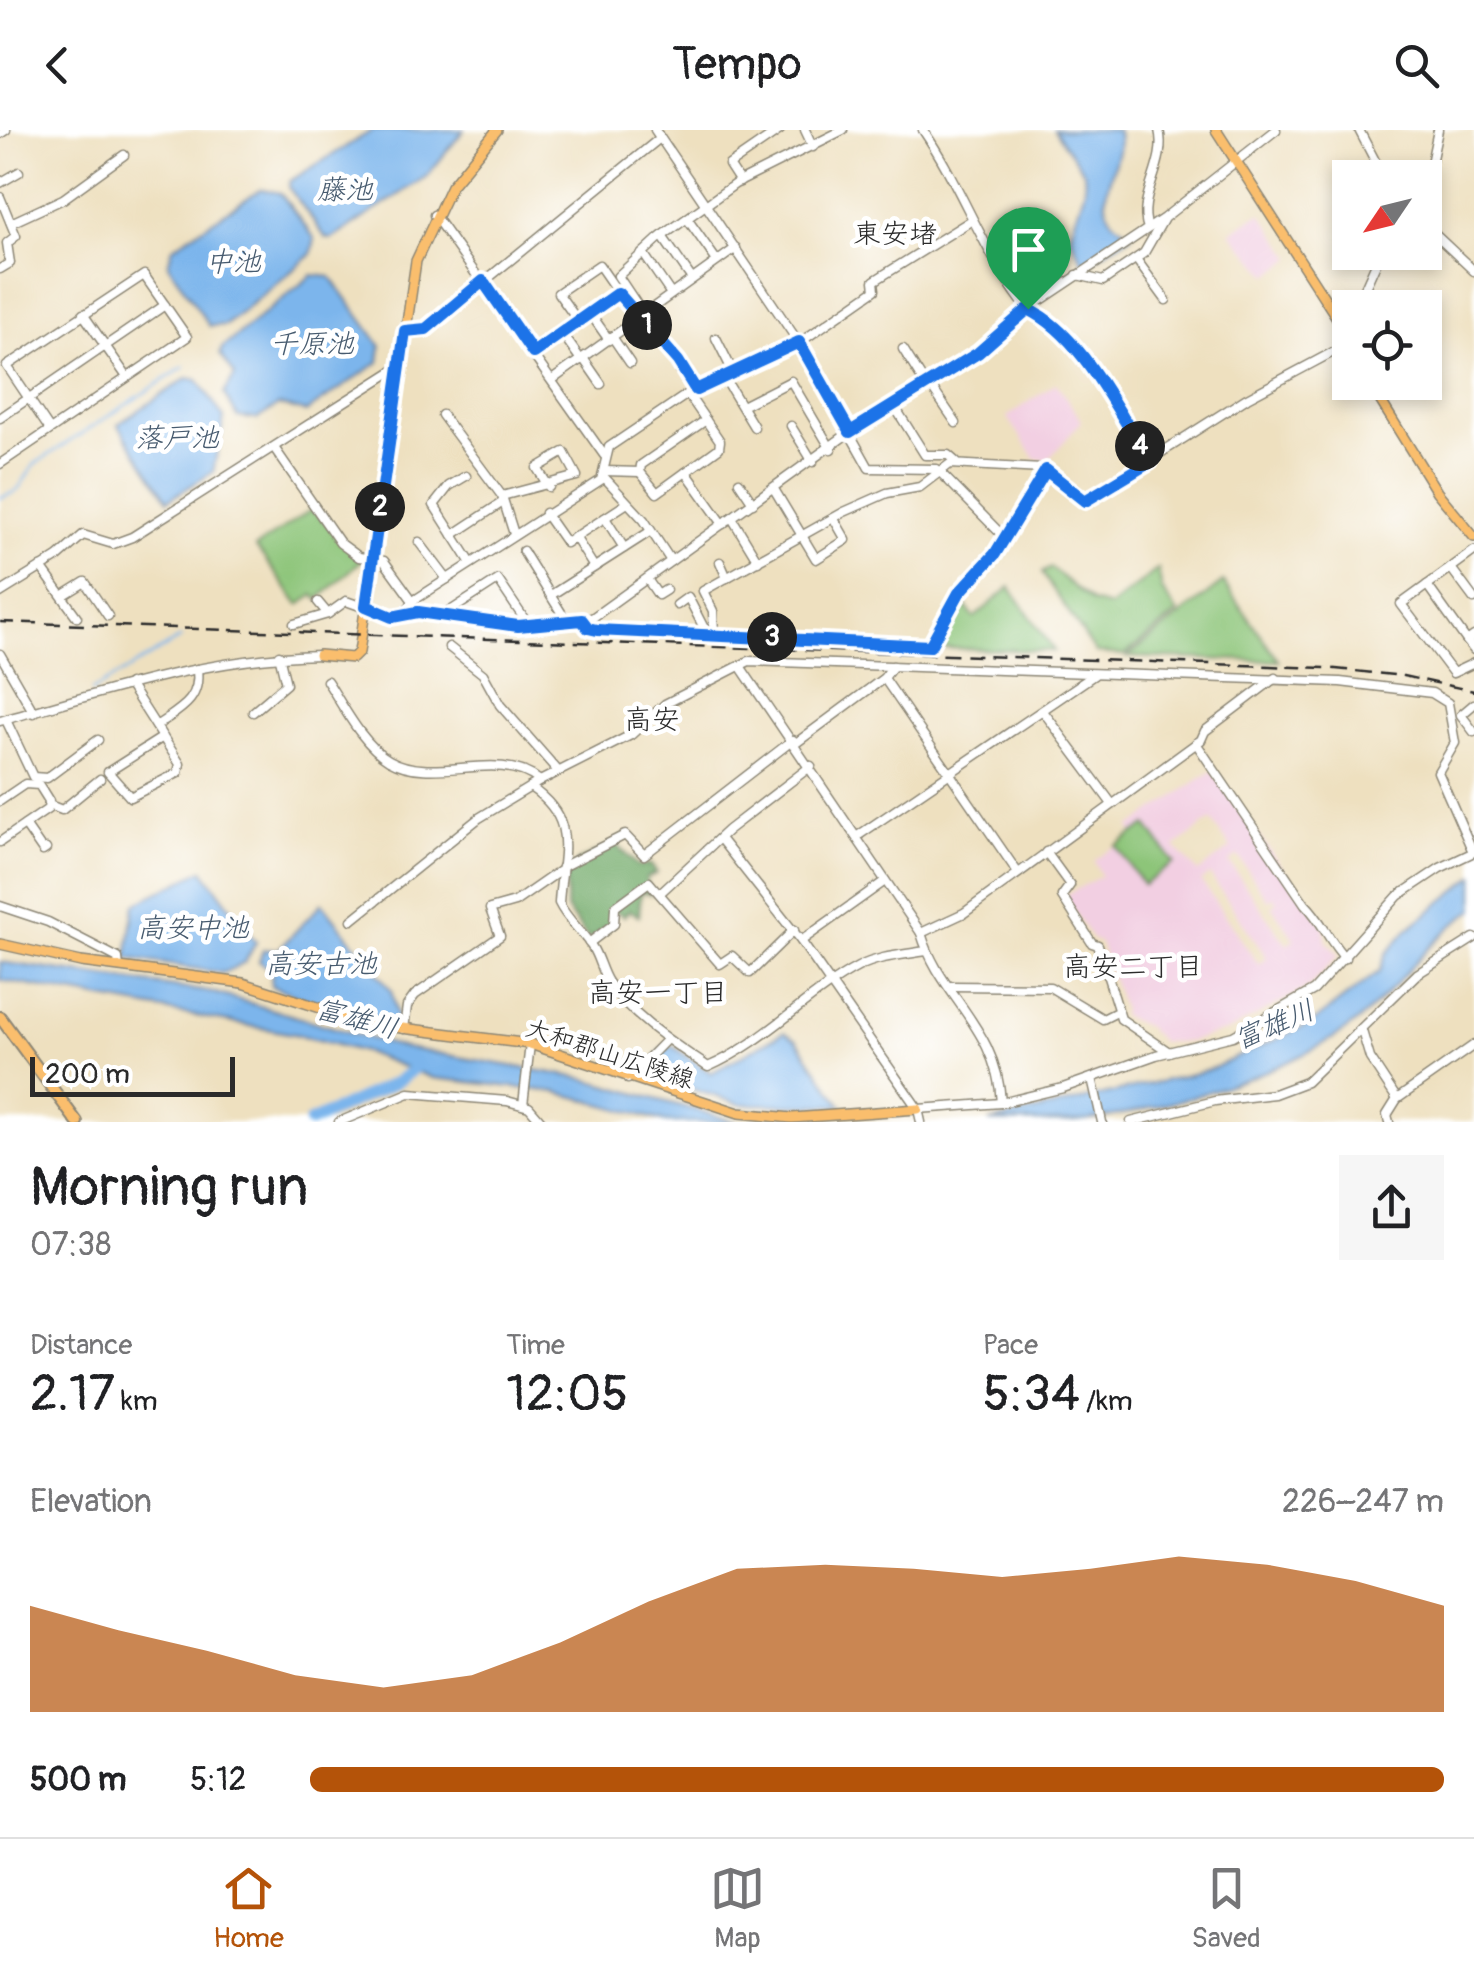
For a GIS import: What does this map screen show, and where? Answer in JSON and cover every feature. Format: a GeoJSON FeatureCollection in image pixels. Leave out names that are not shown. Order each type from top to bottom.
{"type":"FeatureCollection","features":[{"type":"Feature","properties":{"kind":"highway"},"geometry":{"type":"LineString","coordinates":[[0,1017],[77,1122]]}},
{"type":"Feature","properties":{"kind":"main road"},"geometry":{"type":"LineString","coordinates":[[319,654],[358,656],[416,261],[434,215],[462,169],[497,130]]}},
{"type":"Feature","properties":{"kind":"main road"},"geometry":{"type":"LineString","coordinates":[[1216,130],[1332,308]]}},
{"type":"Feature","properties":{"kind":"main road"},"geometry":{"type":"LineString","coordinates":[[1380,400],[1437,492],[1474,537]]}},
{"type":"Feature","properties":{"kind":"main road","name":"大和郡山広陵線"},"geometry":{"type":"LineString","coordinates":[[0,944],[118,967],[243,983],[326,1012],[404,1029],[530,1048],[709,1106],[770,1117],[918,1109]]}},
{"type":"Feature","properties":{"kind":"street"},"geometry":{"type":"LineString","coordinates":[[740,182],[729,165],[780,130]]}},
{"type":"Feature","properties":{"kind":"street"},"geometry":{"type":"LineString","coordinates":[[804,130],[813,147]]}},
{"type":"Feature","properties":{"kind":"street"},"geometry":{"type":"LineString","coordinates":[[706,420],[641,465],[640,472],[656,493],[719,448],[720,440],[618,276],[662,236],[740,182],[843,130]]}},
{"type":"Feature","properties":{"kind":"street"},"geometry":{"type":"LineString","coordinates":[[922,130],[952,172],[972,220],[1028,309],[1047,319],[1079,356],[1150,462]]}},
{"type":"Feature","properties":{"kind":"street"},"geometry":{"type":"LineString","coordinates":[[1147,225],[1144,216],[1165,150],[1160,130]]}},
{"type":"Feature","properties":{"kind":"street"},"geometry":{"type":"LineString","coordinates":[[294,624],[328,614],[346,601],[392,617],[406,613],[444,615],[528,626],[600,614],[850,432],[987,346],[1028,309],[1147,225],[1164,218],[1276,130]]}},
{"type":"Feature","properties":{"kind":"street"},"geometry":{"type":"LineString","coordinates":[[1359,130],[1375,160]]}},
{"type":"Feature","properties":{"kind":"street"},"geometry":{"type":"LineString","coordinates":[[1432,160],[1438,130]]}},
{"type":"Feature","properties":{"kind":"street"},"geometry":{"type":"LineString","coordinates":[[405,331],[426,329],[658,134],[799,342],[887,493]]}},
{"type":"Feature","properties":{"kind":"street"},"geometry":{"type":"LineString","coordinates":[[11,223],[63,198],[124,155]]}},
{"type":"Feature","properties":{"kind":"street"},"geometry":{"type":"LineString","coordinates":[[0,183],[18,172]]}},
{"type":"Feature","properties":{"kind":"street"},"geometry":{"type":"LineString","coordinates":[[0,269],[10,263],[7,244],[16,236],[1,203]]}},
{"type":"Feature","properties":{"kind":"street"},"geometry":{"type":"LineString","coordinates":[[434,215],[604,455],[604,474],[671,560]]}},
{"type":"Feature","properties":{"kind":"street"},"geometry":{"type":"LineString","coordinates":[[1077,275],[1103,281],[1136,259],[1164,218]]}},
{"type":"Feature","properties":{"kind":"street"},"geometry":{"type":"LineString","coordinates":[[688,220],[717,261]]}},
{"type":"Feature","properties":{"kind":"street"},"geometry":{"type":"LineString","coordinates":[[604,455],[692,392],[799,342],[875,290],[874,281],[972,220]]}},
{"type":"Feature","properties":{"kind":"street"},"geometry":{"type":"LineString","coordinates":[[662,236],[692,279]]}},
{"type":"Feature","properties":{"kind":"street"},"geometry":{"type":"LineString","coordinates":[[1442,241],[1474,271]]}},
{"type":"Feature","properties":{"kind":"street"},"geometry":{"type":"LineString","coordinates":[[552,380],[736,248]]}},
{"type":"Feature","properties":{"kind":"street"},"geometry":{"type":"LineString","coordinates":[[643,252],[672,294]]}},
{"type":"Feature","properties":{"kind":"street"},"geometry":{"type":"LineString","coordinates":[[1136,259],[1166,300]]}},
{"type":"Feature","properties":{"kind":"street"},"geometry":{"type":"LineString","coordinates":[[578,322],[558,292],[598,266],[641,317]]}},
{"type":"Feature","properties":{"kind":"street"},"geometry":{"type":"LineString","coordinates":[[0,464],[50,430],[187,336],[141,274],[7,366],[50,430]]}},
{"type":"Feature","properties":{"kind":"street"},"geometry":{"type":"LineString","coordinates":[[533,353],[618,293]]}},
{"type":"Feature","properties":{"kind":"street"},"geometry":{"type":"LineString","coordinates":[[0,418],[165,305]]}},
{"type":"Feature","properties":{"kind":"street"},"geometry":{"type":"LineString","coordinates":[[590,313],[630,363]]}},
{"type":"Feature","properties":{"kind":"street"},"geometry":{"type":"LineString","coordinates":[[83,314],[127,377]]}},
{"type":"Feature","properties":{"kind":"street"},"geometry":{"type":"LineString","coordinates":[[562,332],[601,384]]}},
{"type":"Feature","properties":{"kind":"street"},"geometry":{"type":"LineString","coordinates":[[716,338],[729,377],[754,426]]}},
{"type":"Feature","properties":{"kind":"street"},"geometry":{"type":"LineString","coordinates":[[892,404],[924,456],[944,454],[956,462],[1046,470],[1085,501],[1332,345]]}},
{"type":"Feature","properties":{"kind":"street"},"geometry":{"type":"LineString","coordinates":[[904,350],[956,423]]}},
{"type":"Feature","properties":{"kind":"street"},"geometry":{"type":"LineString","coordinates":[[0,593],[83,535],[123,542],[275,449],[399,366]]}},
{"type":"Feature","properties":{"kind":"street"},"geometry":{"type":"LineString","coordinates":[[742,406],[791,382],[831,449]]}},
{"type":"Feature","properties":{"kind":"street"},"geometry":{"type":"LineString","coordinates":[[442,414],[502,499],[514,534]]}},
{"type":"Feature","properties":{"kind":"street"},"geometry":{"type":"LineString","coordinates":[[791,426],[813,462]]}},
{"type":"Feature","properties":{"kind":"street"},"geometry":{"type":"LineString","coordinates":[[275,449],[340,543],[359,557],[384,561],[413,601]]}},
{"type":"Feature","properties":{"kind":"street"},"geometry":{"type":"LineString","coordinates":[[548,487],[537,468],[564,452],[586,490]]}},
{"type":"Feature","properties":{"kind":"street"},"geometry":{"type":"LineString","coordinates":[[710,634],[713,611],[703,591],[799,535],[887,493],[910,492],[956,462]]}},
{"type":"Feature","properties":{"kind":"street"},"geometry":{"type":"LineString","coordinates":[[784,465],[791,477]]}},
{"type":"Feature","properties":{"kind":"street"},"geometry":{"type":"LineString","coordinates":[[874,470],[940,471],[1003,536]]}},
{"type":"Feature","properties":{"kind":"street"},"geometry":{"type":"LineString","coordinates":[[582,620],[588,628],[597,630],[930,646],[959,593],[995,554],[1046,470]]}},
{"type":"Feature","properties":{"kind":"street"},"geometry":{"type":"LineString","coordinates":[[406,613],[413,601],[586,490],[604,474],[640,472]]}},
{"type":"Feature","properties":{"kind":"street"},"geometry":{"type":"LineString","coordinates":[[686,472],[723,524]]}},
{"type":"Feature","properties":{"kind":"street"},"geometry":{"type":"LineString","coordinates":[[466,476],[449,486],[434,504],[471,563]]}},
{"type":"Feature","properties":{"kind":"street"},"geometry":{"type":"LineString","coordinates":[[453,534],[502,499],[577,476]]}},
{"type":"Feature","properties":{"kind":"street"},"geometry":{"type":"LineString","coordinates":[[739,482],[753,503]]}},
{"type":"Feature","properties":{"kind":"street"},"geometry":{"type":"LineString","coordinates":[[774,489],[816,559],[846,540],[834,519]]}},
{"type":"Feature","properties":{"kind":"street"},"geometry":{"type":"LineString","coordinates":[[545,514],[566,542],[626,504]]}},
{"type":"Feature","properties":{"kind":"street"},"geometry":{"type":"LineString","coordinates":[[605,518],[624,548]]}},
{"type":"Feature","properties":{"kind":"street"},"geometry":{"type":"LineString","coordinates":[[732,518],[758,562]]}},
{"type":"Feature","properties":{"kind":"street"},"geometry":{"type":"LineString","coordinates":[[552,595],[651,530]]}},
{"type":"Feature","properties":{"kind":"street"},"geometry":{"type":"LineString","coordinates":[[575,537],[594,567]]}},
{"type":"Feature","properties":{"kind":"street"},"geometry":{"type":"LineString","coordinates":[[419,542],[447,579]]}},
{"type":"Feature","properties":{"kind":"street"},"geometry":{"type":"LineString","coordinates":[[523,551],[567,622]]}},
{"type":"Feature","properties":{"kind":"street"},"geometry":{"type":"LineString","coordinates":[[1474,551],[1401,604],[1454,673],[1474,663]]}},
{"type":"Feature","properties":{"kind":"street"},"geometry":{"type":"LineString","coordinates":[[720,562],[726,578]]}},
{"type":"Feature","properties":{"kind":"street"},"geometry":{"type":"LineString","coordinates":[[41,567],[77,617]]}},
{"type":"Feature","properties":{"kind":"street"},"geometry":{"type":"LineString","coordinates":[[1451,568],[1474,599]]}},
{"type":"Feature","properties":{"kind":"street"},"geometry":{"type":"LineString","coordinates":[[647,579],[658,595],[666,590]]}},
{"type":"Feature","properties":{"kind":"street"},"geometry":{"type":"LineString","coordinates":[[444,615],[498,580],[528,626]]}},
{"type":"Feature","properties":{"kind":"street"},"geometry":{"type":"LineString","coordinates":[[64,595],[86,582],[108,616]]}},
{"type":"Feature","properties":{"kind":"street"},"geometry":{"type":"LineString","coordinates":[[1427,586],[1471,639],[1474,650]]}},
{"type":"Feature","properties":{"kind":"street"},"geometry":{"type":"LineString","coordinates":[[677,604],[688,597],[710,634]]}},
{"type":"Feature","properties":{"kind":"street"},"geometry":{"type":"LineString","coordinates":[[318,602],[328,614]]}},
{"type":"Feature","properties":{"kind":"street"},"geometry":{"type":"LineString","coordinates":[[449,647],[482,674],[500,705],[558,770]]}},
{"type":"Feature","properties":{"kind":"street"},"geometry":{"type":"LineString","coordinates":[[0,654],[33,711]]}},
{"type":"Feature","properties":{"kind":"street"},"geometry":{"type":"LineString","coordinates":[[100,779],[62,810],[49,805],[2,721],[198,668],[319,654]]}},
{"type":"Feature","properties":{"kind":"street"},"geometry":{"type":"LineString","coordinates":[[253,712],[286,684],[279,656]]}},
{"type":"Feature","properties":{"kind":"street"},"geometry":{"type":"LineString","coordinates":[[352,920],[479,818],[558,770],[573,767],[631,735],[666,704],[749,661],[1275,678],[1370,685],[1443,698],[1452,712],[1455,742],[1438,772],[1440,785],[1474,852],[1440,868],[1398,896],[1314,990],[1266,1019],[1208,1045],[1169,1052],[1093,1081],[1001,1103],[918,1109]]}},
{"type":"Feature","properties":{"kind":"street"},"geometry":{"type":"LineString","coordinates":[[740,666],[859,836],[921,933],[926,951],[988,1044],[1000,1072],[1001,1103]]}},
{"type":"Feature","properties":{"kind":"street"},"geometry":{"type":"LineString","coordinates":[[404,1029],[406,1006],[415,995],[500,936],[490,909],[515,902],[561,868],[625,834],[644,855],[884,678],[893,666]]}},
{"type":"Feature","properties":{"kind":"street"},"geometry":{"type":"LineString","coordinates":[[156,726],[191,702],[199,687],[198,668]]}},
{"type":"Feature","properties":{"kind":"street"},"geometry":{"type":"LineString","coordinates":[[859,836],[1098,672]]}},
{"type":"Feature","properties":{"kind":"street"},"geometry":{"type":"LineString","coordinates":[[884,678],[947,775],[1018,873]]}},
{"type":"Feature","properties":{"kind":"street"},"geometry":{"type":"LineString","coordinates":[[921,933],[964,913],[1196,743],[1275,678]]}},
{"type":"Feature","properties":{"kind":"street"},"geometry":{"type":"LineString","coordinates":[[327,680],[358,728],[386,758],[423,768],[468,764],[526,770],[540,782]]}},
{"type":"Feature","properties":{"kind":"street"},"geometry":{"type":"LineString","coordinates":[[129,684],[180,764],[178,773],[130,797],[108,772],[162,737]]}},
{"type":"Feature","properties":{"kind":"street"},"geometry":{"type":"LineString","coordinates":[[1474,704],[1461,715],[1474,732]]}},
{"type":"Feature","properties":{"kind":"street"},"geometry":{"type":"LineString","coordinates":[[1044,711],[1112,804]]}},
{"type":"Feature","properties":{"kind":"street"},"geometry":{"type":"LineString","coordinates":[[2,796],[46,778],[98,740]]}},
{"type":"Feature","properties":{"kind":"street"},"geometry":{"type":"LineString","coordinates":[[1196,743],[1305,904],[1327,925],[1328,940],[1345,958]]}},
{"type":"Feature","properties":{"kind":"street"},"geometry":{"type":"LineString","coordinates":[[660,893],[722,841],[728,830],[812,766]]}},
{"type":"Feature","properties":{"kind":"street"},"geometry":{"type":"LineString","coordinates":[[530,787],[550,801],[565,826],[559,903],[589,943],[611,986],[665,1040],[708,1067],[788,1020],[868,963],[926,951]]}},
{"type":"Feature","properties":{"kind":"street"},"geometry":{"type":"LineString","coordinates":[[0,842],[49,805]]}},
{"type":"Feature","properties":{"kind":"street"},"geometry":{"type":"LineString","coordinates":[[26,825],[43,851],[46,848]]}},
{"type":"Feature","properties":{"kind":"street"},"geometry":{"type":"LineString","coordinates":[[722,841],[802,940],[918,1109],[921,1122]]}},
{"type":"Feature","properties":{"kind":"street"},"geometry":{"type":"LineString","coordinates":[[1046,852],[1070,885],[1062,896],[1092,944],[1098,945],[1117,1012],[1169,1052]]}},
{"type":"Feature","properties":{"kind":"street"},"geometry":{"type":"LineString","coordinates":[[802,940],[886,881]]}},
{"type":"Feature","properties":{"kind":"street"},"geometry":{"type":"LineString","coordinates":[[589,943],[614,924],[615,907],[649,882],[720,964],[732,956],[750,972],[794,930]]}},
{"type":"Feature","properties":{"kind":"street"},"geometry":{"type":"LineString","coordinates":[[0,906],[99,946],[118,958],[118,967]]}},
{"type":"Feature","properties":{"kind":"street"},"geometry":{"type":"LineString","coordinates":[[1131,1122],[1298,1087],[1362,1031],[1418,974],[1474,938]]}},
{"type":"Feature","properties":{"kind":"street"},"geometry":{"type":"LineString","coordinates":[[950,986],[1050,987],[1103,1019],[1117,1012]]}},
{"type":"Feature","properties":{"kind":"street"},"geometry":{"type":"LineString","coordinates":[[1362,1031],[1370,1058],[1397,1099]]}},
{"type":"Feature","properties":{"kind":"street"},"geometry":{"type":"LineString","coordinates":[[628,1079],[665,1040]]}},
{"type":"Feature","properties":{"kind":"street"},"geometry":{"type":"LineString","coordinates":[[1389,1122],[1387,1115],[1397,1099],[1474,1045]]}},
{"type":"Feature","properties":{"kind":"street"},"geometry":{"type":"LineString","coordinates":[[523,1100],[530,1048]]}},
{"type":"Feature","properties":{"kind":"street"},"geometry":{"type":"LineString","coordinates":[[1093,1081],[1102,1122]]}},
{"type":"Feature","properties":{"kind":"street"},"geometry":{"type":"LineString","coordinates":[[339,1122],[409,1093],[523,1100],[542,1122]]}},
{"type":"Feature","properties":{"kind":"shaded area"},"geometry":{"type":"Polygon","coordinates":[[[1261,213],[1293,258],[1269,275],[1230,232],[1261,213]]]}},
{"type":"Feature","properties":{"kind":"shaded area"},"geometry":{"type":"Polygon","coordinates":[[[1056,383],[1082,421],[1047,461],[1035,458],[1007,417],[1056,383]]]}},
{"type":"Feature","properties":{"kind":"shaded area"},"geometry":{"type":"Polygon","coordinates":[[[1212,771],[1324,926],[1326,941],[1339,955],[1309,987],[1232,1029],[1188,1042],[1160,1042],[1147,1027],[1120,1015],[1123,1010],[1100,943],[1092,939],[1064,896],[1101,876],[1094,861],[1133,833],[1130,827],[1212,771]],[[1211,820],[1175,847],[1198,872],[1231,848],[1211,820]],[[1238,856],[1229,862],[1287,945],[1294,939],[1272,906],[1277,902],[1273,897],[1268,900],[1238,856]],[[1210,875],[1201,881],[1259,965],[1267,958],[1210,875]]]}},
{"type":"Feature","properties":{"kind":"green space"},"geometry":{"type":"Polygon","coordinates":[[[312,509],[363,559],[318,600],[314,595],[299,605],[256,547],[312,509]]]}},
{"type":"Feature","properties":{"kind":"green space"},"geometry":{"type":"Polygon","coordinates":[[[1051,568],[1092,602],[1110,607],[1158,569],[1162,590],[1178,613],[1125,655],[1096,653],[1042,573],[1051,568]]]}},
{"type":"Feature","properties":{"kind":"green space"},"geometry":{"type":"Polygon","coordinates":[[[1223,582],[1279,661],[1127,657],[1223,582]]]}},
{"type":"Feature","properties":{"kind":"green space"},"geometry":{"type":"Polygon","coordinates":[[[1010,587],[1054,651],[933,648],[962,601],[974,618],[1010,587]]]}},
{"type":"Feature","properties":{"kind":"green space"},"geometry":{"type":"Polygon","coordinates":[[[1147,825],[1174,863],[1143,885],[1116,846],[1147,825]]]}},
{"type":"Feature","properties":{"kind":"green space"},"geometry":{"type":"Polygon","coordinates":[[[615,843],[638,866],[650,864],[657,873],[646,878],[651,894],[641,892],[639,916],[629,910],[624,916],[613,910],[610,924],[589,940],[566,909],[566,872],[572,873],[577,862],[615,843]]]}},
{"type":"Feature","properties":{"kind":"water","name":"藤池"},"geometry":{"type":"Polygon","coordinates":[[[373,130],[464,130],[427,176],[332,239],[326,238],[289,188],[290,181],[373,130]]]}},
{"type":"Feature","properties":{"kind":"water"},"geometry":{"type":"Polygon","coordinates":[[[1054,130],[1117,130],[1118,152],[1107,187],[1107,209],[1112,219],[1132,235],[1084,265],[1070,236],[1085,188],[1084,172],[1054,130]]]}},
{"type":"Feature","properties":{"kind":"water","name":"中池"},"geometry":{"type":"Polygon","coordinates":[[[261,189],[280,193],[315,239],[311,255],[226,325],[209,326],[168,264],[173,247],[261,189]]]}},
{"type":"Feature","properties":{"kind":"water","name":"千原池"},"geometry":{"type":"Polygon","coordinates":[[[312,275],[331,277],[381,346],[379,362],[306,412],[279,405],[257,419],[238,417],[224,394],[235,375],[220,354],[222,348],[312,275]]]}},
{"type":"Feature","properties":{"kind":"water","name":"落戸池"},"geometry":{"type":"Polygon","coordinates":[[[187,378],[198,380],[224,418],[213,472],[168,500],[118,424],[187,378]]]}},
{"type":"Feature","properties":{"kind":"water","name":"高安中池"},"geometry":{"type":"Polygon","coordinates":[[[203,870],[256,942],[245,962],[223,973],[127,958],[135,904],[203,870]]]}},
{"type":"Feature","properties":{"kind":"water"},"geometry":{"type":"Polygon","coordinates":[[[1474,876],[1474,910],[1442,935],[1359,1020],[1299,1056],[1222,1087],[1143,1110],[1073,1122],[989,1122],[1209,1070],[1312,1023],[1380,971],[1386,954],[1408,929],[1474,876]]]}},
{"type":"Feature","properties":{"kind":"water","name":"高安古池"},"geometry":{"type":"Polygon","coordinates":[[[322,903],[391,990],[398,1022],[337,1010],[271,986],[272,971],[259,961],[263,950],[279,949],[322,903]]]}},
{"type":"Feature","properties":{"kind":"water"},"geometry":{"type":"Polygon","coordinates":[[[0,962],[215,993],[400,1047],[581,1078],[738,1122],[667,1122],[557,1092],[433,1078],[364,1052],[299,1035],[0,980],[0,962]]]}},
{"type":"Feature","properties":{"kind":"water"},"geometry":{"type":"Polygon","coordinates":[[[784,1032],[797,1040],[842,1106],[740,1104],[644,1074],[663,1048],[672,1046],[711,1073],[784,1032]]]}},
{"type":"Feature","properties":{"kind":"waterway"},"geometry":{"type":"LineString","coordinates":[[0,498],[17,491],[35,464],[184,367]]}},
{"type":"Feature","properties":{"kind":"waterway"},"geometry":{"type":"LineString","coordinates":[[92,691],[181,638]]}},
{"type":"Feature","properties":{"kind":"waterway"},"geometry":{"type":"LineString","coordinates":[[310,1122],[396,1082],[425,1060]]}},
{"type":"Feature","properties":{"kind":"railway"},"geometry":{"type":"LineString","coordinates":[[0,622],[1326,668],[1403,676],[1474,691]]}},
{"type":"Feature","properties":{"kind":"district","name":"東安堵"},"geometry":{"type":"Point","coordinates":[895,233]}},
{"type":"Feature","properties":{"kind":"district","name":"高安"},"geometry":{"type":"Point","coordinates":[652,719]}},
{"type":"Feature","properties":{"kind":"district","name":"高安二丁目"},"geometry":{"type":"Point","coordinates":[1133,966]}},
{"type":"Feature","properties":{"kind":"district","name":"高安一丁目"},"geometry":{"type":"Point","coordinates":[658,992]}},
{"type":"Feature","properties":{"kind":"route"},"geometry":{"type":"LineString","coordinates":[[483,281],[533,353],[618,293],[678,361],[696,390],[799,342],[850,432],[978,353],[1028,309],[1054,325],[1079,356],[1150,462],[1085,501],[1046,470],[998,550],[959,593],[930,646],[597,630],[588,628],[582,620],[518,626],[418,612],[392,617],[366,606],[405,331],[420,333],[483,281]]}},
{"type":"Feature","properties":{"kind":"water label","name":"富雄川"},"geometry":{"type":"Point","coordinates":[357,1018]}},
{"type":"Feature","properties":{"kind":"water label","name":"富雄川"},"geometry":{"type":"Point","coordinates":[1274,1024]}}]}
